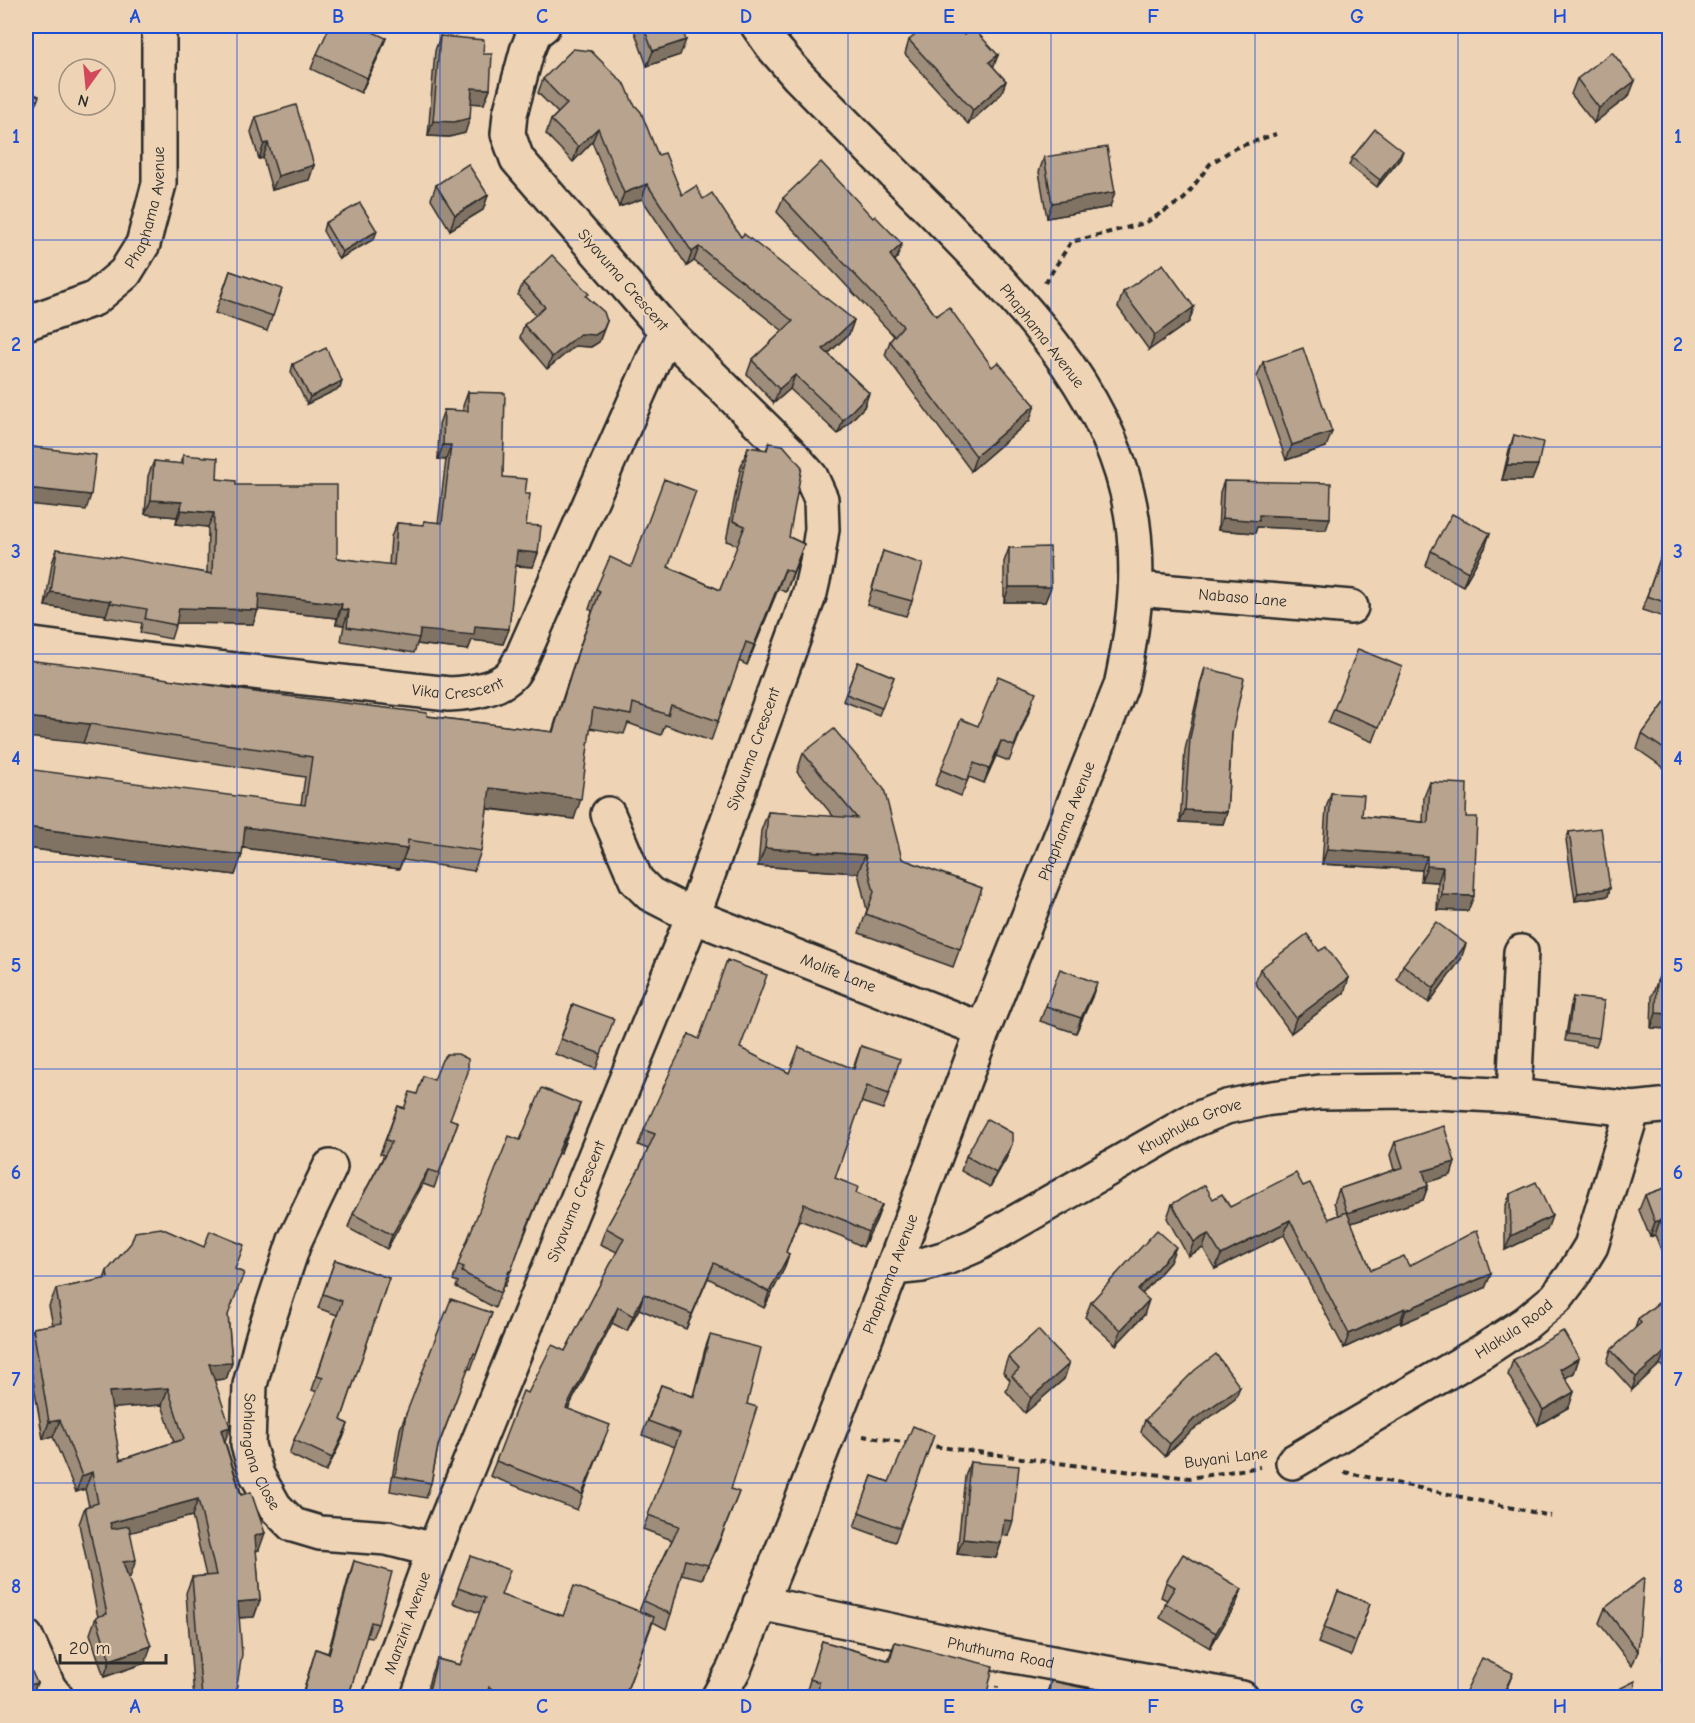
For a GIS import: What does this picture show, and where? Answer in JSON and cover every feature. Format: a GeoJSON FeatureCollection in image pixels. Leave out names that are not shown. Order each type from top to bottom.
{"type":"FeatureCollection","features":[{"type":"Feature","properties":{"kind":"street","name":"Phaphama Avenue"},"geometry":{"type":"LineString","coordinates":[[26,323],[94,299],[125,273],[143,244],[159,184],[160,26]]}},
{"type":"Feature","properties":{"kind":"street","name":"Siyavuma Crescent"},"geometry":{"type":"LineString","coordinates":[[434,1550],[693,915],[810,593],[822,529],[821,500],[811,477],[788,451],[666,330],[516,159],[508,134],[510,114],[527,51],[534,33],[543,26]]}},
{"type":"Feature","properties":{"kind":"street","name":"Phaphama Avenue"},"geometry":{"type":"LineString","coordinates":[[718,1698],[734,1669],[786,1542],[983,1030],[1121,686],[1137,589],[1134,532],[1128,493],[1114,447],[1087,394],[1060,355],[1005,286],[798,76],[758,26]]}},
{"type":"Feature","properties":{"kind":"street","name":"Vika Crescent"},"geometry":{"type":"LineString","coordinates":[[26,644],[450,694],[471,693],[490,688],[511,675],[522,657],[666,330]]}},
{"type":"Feature","properties":{"kind":"street","name":"Nabaso Lane"},"geometry":{"type":"LineString","coordinates":[[1137,589],[1351,607]]}},
{"type":"Feature","properties":{"kind":"street","name":"Molife Lane"},"geometry":{"type":"LineString","coordinates":[[608,814],[636,880],[650,894],[693,915],[983,1030]]}},
{"type":"Feature","properties":{"kind":"street"},"geometry":{"type":"LineString","coordinates":[[1514,1096],[1521,952]]}},
{"type":"Feature","properties":{"kind":"street","name":"Khuphuka Grove"},"geometry":{"type":"LineString","coordinates":[[893,1268],[922,1265],[974,1246],[1190,1122],[1226,1107],[1320,1092],[1417,1091],[1514,1096],[1633,1109],[1670,1105]]}},
{"type":"Feature","properties":{"kind":"street","name":"Hlakula Road"},"geometry":{"type":"LineString","coordinates":[[1293,1462],[1483,1351],[1526,1323],[1556,1298],[1591,1246],[1633,1109]]}},
{"type":"Feature","properties":{"kind":"street","name":"Sohlangana Close"},"geometry":{"type":"LineString","coordinates":[[330,1167],[295,1240],[263,1336],[250,1385],[248,1445],[257,1475],[274,1507],[293,1525],[320,1533],[387,1538],[434,1550]]}},
{"type":"Feature","properties":{"kind":"street","name":"Manzini Avenue"},"geometry":{"type":"LineString","coordinates":[[380,1698],[434,1550]]}},
{"type":"Feature","properties":{"kind":"street","name":"Phuthuma Road"},"geometry":{"type":"LineString","coordinates":[[760,1603],[998,1653],[1242,1698]]}},
{"type":"Feature","properties":{"kind":"street"},"geometry":{"type":"LineString","coordinates":[[26,1636],[49,1688],[57,1698]]}},
{"type":"Feature","properties":{"kind":"path"},"geometry":{"type":"LineString","coordinates":[[1005,286],[1046,282],[1071,242],[1145,223],[1184,199],[1210,164],[1235,148],[1276,134]]}},
{"type":"Feature","properties":{"kind":"path","name":"Buyani Lane"},"geometry":{"type":"LineString","coordinates":[[829,1431],[1089,1467],[1190,1478],[1293,1462],[1551,1516]]}},
{"type":"Feature","properties":{"kind":"building"},"geometry":{"type":"Polygon","coordinates":[[[330,26],[360,26],[386,38],[367,78],[317,54],[330,26]]]}},
{"type":"Feature","properties":{"kind":"building"},"geometry":{"type":"Polygon","coordinates":[[[643,26],[681,26],[686,40],[653,51],[643,26]]]}},
{"type":"Feature","properties":{"kind":"building"},"geometry":{"type":"Polygon","coordinates":[[[926,26],[956,26],[964,35],[973,28],[998,55],[989,62],[1006,81],[973,110],[909,40],[926,26]]]}},
{"type":"Feature","properties":{"kind":"building"},"geometry":{"type":"Polygon","coordinates":[[[440,36],[484,40],[483,54],[492,54],[490,89],[472,88],[470,118],[454,122],[433,121],[440,36]]]}},
{"type":"Feature","properties":{"kind":"building"},"geometry":{"type":"Polygon","coordinates":[[[573,49],[591,51],[626,86],[633,103],[641,112],[658,155],[665,153],[682,195],[696,186],[703,199],[712,193],[741,237],[744,234],[854,320],[823,349],[869,393],[843,420],[795,375],[779,389],[752,360],[793,321],[699,247],[692,252],[647,184],[624,193],[598,128],[578,147],[551,120],[567,104],[543,79],[573,49]]]}},
{"type":"Feature","properties":{"kind":"building"},"geometry":{"type":"Polygon","coordinates":[[[1612,52],[1635,81],[1599,108],[1577,79],[1612,52]]]}},
{"type":"Feature","properties":{"kind":"building"},"geometry":{"type":"Polygon","coordinates":[[[26,91],[39,96],[26,132],[26,91]]]}},
{"type":"Feature","properties":{"kind":"building"},"geometry":{"type":"Polygon","coordinates":[[[296,105],[314,165],[278,176],[268,143],[264,144],[256,117],[296,105]]]}},
{"type":"Feature","properties":{"kind":"building"},"geometry":{"type":"Polygon","coordinates":[[[1375,129],[1403,151],[1380,180],[1352,158],[1375,129]]]}},
{"type":"Feature","properties":{"kind":"building"},"geometry":{"type":"Polygon","coordinates":[[[1107,147],[1115,192],[1052,203],[1044,157],[1107,147]]]}},
{"type":"Feature","properties":{"kind":"building"},"geometry":{"type":"Polygon","coordinates":[[[821,162],[873,218],[875,216],[902,244],[890,255],[936,316],[949,307],[992,367],[998,362],[1035,405],[976,456],[890,341],[903,326],[783,198],[821,162]]]}},
{"type":"Feature","properties":{"kind":"building"},"geometry":{"type":"Polygon","coordinates":[[[468,164],[488,195],[455,215],[436,185],[468,164]]]}},
{"type":"Feature","properties":{"kind":"building"},"geometry":{"type":"Polygon","coordinates":[[[360,203],[377,231],[342,252],[325,223],[360,203]]]}},
{"type":"Feature","properties":{"kind":"building"},"geometry":{"type":"Polygon","coordinates":[[[552,255],[589,294],[586,296],[604,312],[607,321],[603,330],[595,335],[580,334],[552,357],[524,325],[545,307],[523,283],[552,255]]]}},
{"type":"Feature","properties":{"kind":"building"},"geometry":{"type":"Polygon","coordinates":[[[1163,264],[1194,307],[1155,335],[1123,292],[1163,264]]]}},
{"type":"Feature","properties":{"kind":"building"},"geometry":{"type":"Polygon","coordinates":[[[230,271],[282,289],[273,316],[221,298],[230,271]]]}},
{"type":"Feature","properties":{"kind":"building"},"geometry":{"type":"Polygon","coordinates":[[[326,348],[342,381],[310,397],[293,364],[326,348]]]}},
{"type":"Feature","properties":{"kind":"building"},"geometry":{"type":"Polygon","coordinates":[[[1303,348],[1332,432],[1292,445],[1263,362],[1303,348]]]}},
{"type":"Feature","properties":{"kind":"building"},"geometry":{"type":"Polygon","coordinates":[[[468,392],[505,393],[503,477],[527,479],[525,494],[530,494],[526,525],[541,526],[538,553],[517,551],[509,629],[475,626],[474,635],[420,630],[419,638],[347,627],[349,610],[341,609],[342,604],[259,594],[258,610],[179,608],[176,625],[145,619],[147,609],[51,592],[57,549],[119,557],[212,574],[214,513],[181,510],[182,502],[151,500],[154,461],[183,464],[183,455],[218,458],[217,479],[236,481],[236,485],[337,485],[337,558],[394,565],[397,523],[424,525],[424,521],[442,523],[451,445],[443,445],[444,410],[468,411],[468,392]]]}},
{"type":"Feature","properties":{"kind":"building"},"geometry":{"type":"Polygon","coordinates":[[[1514,435],[1543,442],[1538,465],[1507,465],[1514,435]]]}},
{"type":"Feature","properties":{"kind":"building"},"geometry":{"type":"Polygon","coordinates":[[[769,443],[783,445],[802,467],[789,537],[804,544],[793,572],[785,569],[754,645],[746,642],[718,721],[671,705],[668,715],[633,703],[631,715],[593,708],[581,799],[490,788],[481,851],[408,840],[407,849],[245,827],[242,855],[26,827],[26,769],[305,805],[312,757],[90,724],[26,717],[26,660],[553,732],[600,591],[596,589],[610,557],[631,567],[664,479],[696,491],[668,567],[720,590],[745,526],[733,521],[748,447],[767,450],[769,443]]]}},
{"type":"Feature","properties":{"kind":"building"},"geometry":{"type":"Polygon","coordinates":[[[26,446],[96,455],[91,495],[26,488],[26,446]]]}},
{"type":"Feature","properties":{"kind":"building"},"geometry":{"type":"Polygon","coordinates":[[[1224,481],[1331,483],[1330,518],[1259,515],[1259,521],[1222,518],[1224,481]]]}},
{"type":"Feature","properties":{"kind":"building"},"geometry":{"type":"Polygon","coordinates":[[[1452,514],[1490,533],[1468,572],[1431,551],[1452,514]]]}},
{"type":"Feature","properties":{"kind":"building"},"geometry":{"type":"Polygon","coordinates":[[[1670,531],[1670,604],[1647,596],[1670,531]]]}},
{"type":"Feature","properties":{"kind":"building"},"geometry":{"type":"Polygon","coordinates":[[[1050,547],[1051,587],[1009,587],[1009,548],[1050,547]]]}},
{"type":"Feature","properties":{"kind":"building"},"geometry":{"type":"Polygon","coordinates":[[[883,551],[923,564],[912,601],[872,590],[883,551]]]}},
{"type":"Feature","properties":{"kind":"building"},"geometry":{"type":"Polygon","coordinates":[[[1358,649],[1402,667],[1379,727],[1334,709],[1358,649]]]}},
{"type":"Feature","properties":{"kind":"building"},"geometry":{"type":"Polygon","coordinates":[[[858,662],[894,677],[882,708],[846,694],[858,662]]]}},
{"type":"Feature","properties":{"kind":"building"},"geometry":{"type":"Polygon","coordinates":[[[1205,668],[1244,678],[1232,733],[1227,812],[1185,810],[1190,738],[1205,668]]]}},
{"type":"Feature","properties":{"kind":"building"},"geometry":{"type":"Polygon","coordinates":[[[998,676],[1036,692],[1014,746],[1001,741],[989,769],[974,763],[967,781],[941,770],[961,719],[978,726],[998,676]]]}},
{"type":"Feature","properties":{"kind":"building"},"geometry":{"type":"Polygon","coordinates":[[[1670,696],[1670,753],[1642,734],[1670,696]]]}},
{"type":"Feature","properties":{"kind":"building"},"geometry":{"type":"Polygon","coordinates":[[[834,729],[884,789],[902,859],[982,888],[960,949],[866,914],[874,892],[865,855],[765,848],[768,812],[857,818],[803,753],[834,729]]]}},
{"type":"Feature","properties":{"kind":"building"},"geometry":{"type":"Polygon","coordinates":[[[1430,782],[1467,784],[1466,817],[1477,817],[1474,896],[1442,895],[1443,867],[1427,866],[1427,856],[1327,849],[1331,793],[1364,795],[1362,816],[1428,823],[1430,782]]]}},
{"type":"Feature","properties":{"kind":"building"},"geometry":{"type":"Polygon","coordinates":[[[1601,828],[1610,888],[1578,893],[1569,832],[1601,828]]]}},
{"type":"Feature","properties":{"kind":"building"},"geometry":{"type":"Polygon","coordinates":[[[1436,922],[1466,944],[1434,988],[1403,965],[1436,922]]]}},
{"type":"Feature","properties":{"kind":"building"},"geometry":{"type":"Polygon","coordinates":[[[1307,934],[1319,951],[1326,947],[1349,978],[1296,1018],[1260,969],[1307,934]]]}},
{"type":"Feature","properties":{"kind":"building"},"geometry":{"type":"Polygon","coordinates":[[[727,960],[767,975],[740,1048],[789,1073],[799,1047],[854,1069],[861,1046],[900,1059],[889,1094],[867,1086],[835,1178],[858,1187],[856,1193],[882,1205],[868,1232],[804,1204],[786,1252],[789,1254],[769,1292],[714,1263],[692,1314],[644,1294],[633,1316],[618,1307],[566,1408],[610,1425],[582,1494],[496,1461],[523,1391],[528,1393],[552,1345],[565,1351],[624,1238],[606,1228],[638,1171],[655,1134],[644,1130],[672,1068],[689,1034],[699,1039],[727,960]]]}},
{"type":"Feature","properties":{"kind":"building"},"geometry":{"type":"Polygon","coordinates":[[[1060,969],[1097,983],[1081,1018],[1046,1006],[1060,969]]]}},
{"type":"Feature","properties":{"kind":"building"},"geometry":{"type":"Polygon","coordinates":[[[1661,971],[1670,972],[1670,1014],[1656,1013],[1657,981],[1660,981],[1661,971]]]}},
{"type":"Feature","properties":{"kind":"building"},"geometry":{"type":"Polygon","coordinates":[[[1573,997],[1604,1001],[1599,1038],[1568,1034],[1573,997]]]}},
{"type":"Feature","properties":{"kind":"building"},"geometry":{"type":"Polygon","coordinates":[[[573,1004],[614,1019],[601,1054],[561,1039],[573,1004]]]}},
{"type":"Feature","properties":{"kind":"building"},"geometry":{"type":"Polygon","coordinates":[[[447,1054],[458,1054],[468,1059],[468,1072],[450,1119],[458,1122],[439,1173],[428,1170],[392,1235],[353,1214],[392,1142],[386,1140],[398,1106],[404,1109],[410,1092],[417,1094],[423,1076],[434,1080],[447,1054]]]}},
{"type":"Feature","properties":{"kind":"building"},"geometry":{"type":"Polygon","coordinates":[[[542,1088],[580,1104],[500,1293],[462,1272],[464,1267],[458,1265],[509,1136],[520,1140],[542,1088]]]}},
{"type":"Feature","properties":{"kind":"building"},"geometry":{"type":"Polygon","coordinates":[[[987,1119],[1012,1133],[1012,1144],[996,1173],[966,1156],[987,1119]]]}},
{"type":"Feature","properties":{"kind":"building"},"geometry":{"type":"Polygon","coordinates":[[[1444,1126],[1455,1162],[1423,1171],[1428,1186],[1347,1213],[1339,1189],[1403,1167],[1395,1142],[1444,1126]]]}},
{"type":"Feature","properties":{"kind":"building"},"geometry":{"type":"Polygon","coordinates":[[[1296,1173],[1303,1186],[1310,1183],[1329,1219],[1347,1212],[1371,1270],[1404,1256],[1409,1266],[1477,1230],[1491,1274],[1406,1310],[1405,1308],[1349,1334],[1290,1220],[1221,1255],[1208,1234],[1194,1242],[1172,1204],[1205,1185],[1213,1199],[1222,1194],[1230,1207],[1296,1173]]]}},
{"type":"Feature","properties":{"kind":"building"},"geometry":{"type":"Polygon","coordinates":[[[1536,1182],[1552,1216],[1511,1236],[1510,1194],[1536,1182]]]}},
{"type":"Feature","properties":{"kind":"building"},"geometry":{"type":"Polygon","coordinates":[[[1670,1186],[1670,1236],[1667,1237],[1660,1220],[1655,1222],[1645,1195],[1670,1186]]]}},
{"type":"Feature","properties":{"kind":"building"},"geometry":{"type":"Polygon","coordinates":[[[161,1228],[204,1247],[210,1231],[244,1245],[235,1269],[244,1273],[228,1315],[232,1363],[209,1364],[230,1427],[221,1430],[241,1495],[251,1492],[265,1533],[255,1536],[260,1600],[238,1602],[242,1654],[235,1698],[202,1698],[192,1577],[216,1575],[198,1499],[110,1523],[112,1529],[129,1526],[136,1560],[123,1562],[151,1646],[110,1660],[96,1617],[107,1614],[85,1507],[98,1503],[92,1472],[82,1476],[60,1420],[49,1422],[33,1328],[62,1323],[56,1289],[108,1278],[107,1271],[131,1243],[135,1232],[161,1228]],[[168,1388],[109,1392],[120,1460],[184,1439],[168,1388]]]}},
{"type":"Feature","properties":{"kind":"building"},"geometry":{"type":"Polygon","coordinates":[[[1157,1230],[1176,1247],[1138,1290],[1149,1300],[1121,1330],[1091,1302],[1157,1230]]]}},
{"type":"Feature","properties":{"kind":"building"},"geometry":{"type":"Polygon","coordinates":[[[335,1260],[389,1278],[341,1420],[348,1424],[332,1458],[294,1440],[323,1378],[317,1376],[342,1301],[323,1294],[335,1260]]]}},
{"type":"Feature","properties":{"kind":"building"},"geometry":{"type":"Polygon","coordinates":[[[1670,1294],[1670,1358],[1665,1352],[1636,1377],[1611,1350],[1641,1323],[1638,1319],[1670,1294]]]}},
{"type":"Feature","properties":{"kind":"building"},"geometry":{"type":"Polygon","coordinates":[[[451,1299],[492,1313],[438,1446],[431,1483],[395,1476],[406,1414],[451,1299]]]}},
{"type":"Feature","properties":{"kind":"building"},"geometry":{"type":"Polygon","coordinates":[[[1038,1330],[1069,1364],[1031,1398],[1012,1376],[1019,1369],[1008,1357],[1038,1330]]]}},
{"type":"Feature","properties":{"kind":"building"},"geometry":{"type":"Polygon","coordinates":[[[1563,1331],[1579,1358],[1560,1369],[1574,1392],[1543,1410],[1513,1360],[1563,1331]]]}},
{"type":"Feature","properties":{"kind":"building"},"geometry":{"type":"Polygon","coordinates":[[[710,1335],[761,1348],[747,1404],[757,1407],[731,1489],[739,1492],[722,1534],[708,1565],[685,1560],[671,1614],[643,1601],[679,1526],[648,1515],[680,1433],[648,1421],[661,1385],[694,1397],[710,1335]]]}},
{"type":"Feature","properties":{"kind":"building"},"geometry":{"type":"Polygon","coordinates":[[[1216,1354],[1240,1387],[1194,1419],[1170,1444],[1145,1420],[1195,1370],[1216,1354]]]}},
{"type":"Feature","properties":{"kind":"building"},"geometry":{"type":"Polygon","coordinates":[[[913,1426],[934,1435],[900,1528],[859,1512],[872,1476],[889,1482],[913,1426]]]}},
{"type":"Feature","properties":{"kind":"building"},"geometry":{"type":"Polygon","coordinates":[[[970,1462],[1019,1466],[1013,1521],[1004,1520],[1001,1543],[963,1539],[970,1462]]]}},
{"type":"Feature","properties":{"kind":"building"},"geometry":{"type":"Polygon","coordinates":[[[1183,1554],[1242,1589],[1216,1633],[1165,1603],[1175,1587],[1166,1582],[1183,1554]]]}},
{"type":"Feature","properties":{"kind":"building"},"geometry":{"type":"Polygon","coordinates":[[[470,1556],[510,1570],[501,1595],[563,1616],[574,1586],[654,1617],[624,1698],[509,1698],[489,1687],[486,1698],[427,1698],[437,1659],[460,1665],[485,1598],[458,1588],[470,1556]]]}},
{"type":"Feature","properties":{"kind":"building"},"geometry":{"type":"Polygon","coordinates":[[[354,1561],[392,1572],[378,1624],[371,1622],[348,1698],[332,1693],[331,1698],[314,1698],[303,1694],[316,1649],[329,1654],[354,1561]]]}},
{"type":"Feature","properties":{"kind":"building"},"geometry":{"type":"Polygon","coordinates":[[[1644,1578],[1638,1651],[1605,1608],[1644,1578]]]}},
{"type":"Feature","properties":{"kind":"building"},"geometry":{"type":"Polygon","coordinates":[[[1338,1591],[1370,1604],[1356,1641],[1324,1628],[1338,1591]]]}},
{"type":"Feature","properties":{"kind":"building"},"geometry":{"type":"Polygon","coordinates":[[[822,1641],[890,1661],[895,1642],[993,1666],[986,1698],[818,1698],[819,1682],[810,1679],[822,1641]]]}},
{"type":"Feature","properties":{"kind":"building"},"geometry":{"type":"Polygon","coordinates":[[[1670,1649],[1670,1677],[1665,1650],[1670,1649]]]}},
{"type":"Feature","properties":{"kind":"building"},"geometry":{"type":"Polygon","coordinates":[[[1482,1658],[1513,1673],[1501,1698],[1468,1698],[1464,1695],[1482,1658]]]}},
{"type":"Feature","properties":{"kind":"building"},"geometry":{"type":"Polygon","coordinates":[[[26,1662],[37,1683],[26,1686],[26,1662]]]}},
{"type":"Feature","properties":{"kind":"building"},"geometry":{"type":"Polygon","coordinates":[[[1051,1681],[1089,1689],[1087,1695],[1139,1698],[1047,1698],[1051,1681]]]}},
{"type":"Feature","properties":{"kind":"building"},"geometry":{"type":"Polygon","coordinates":[[[1635,1681],[1634,1698],[1601,1698],[1635,1681]]]}}]}
